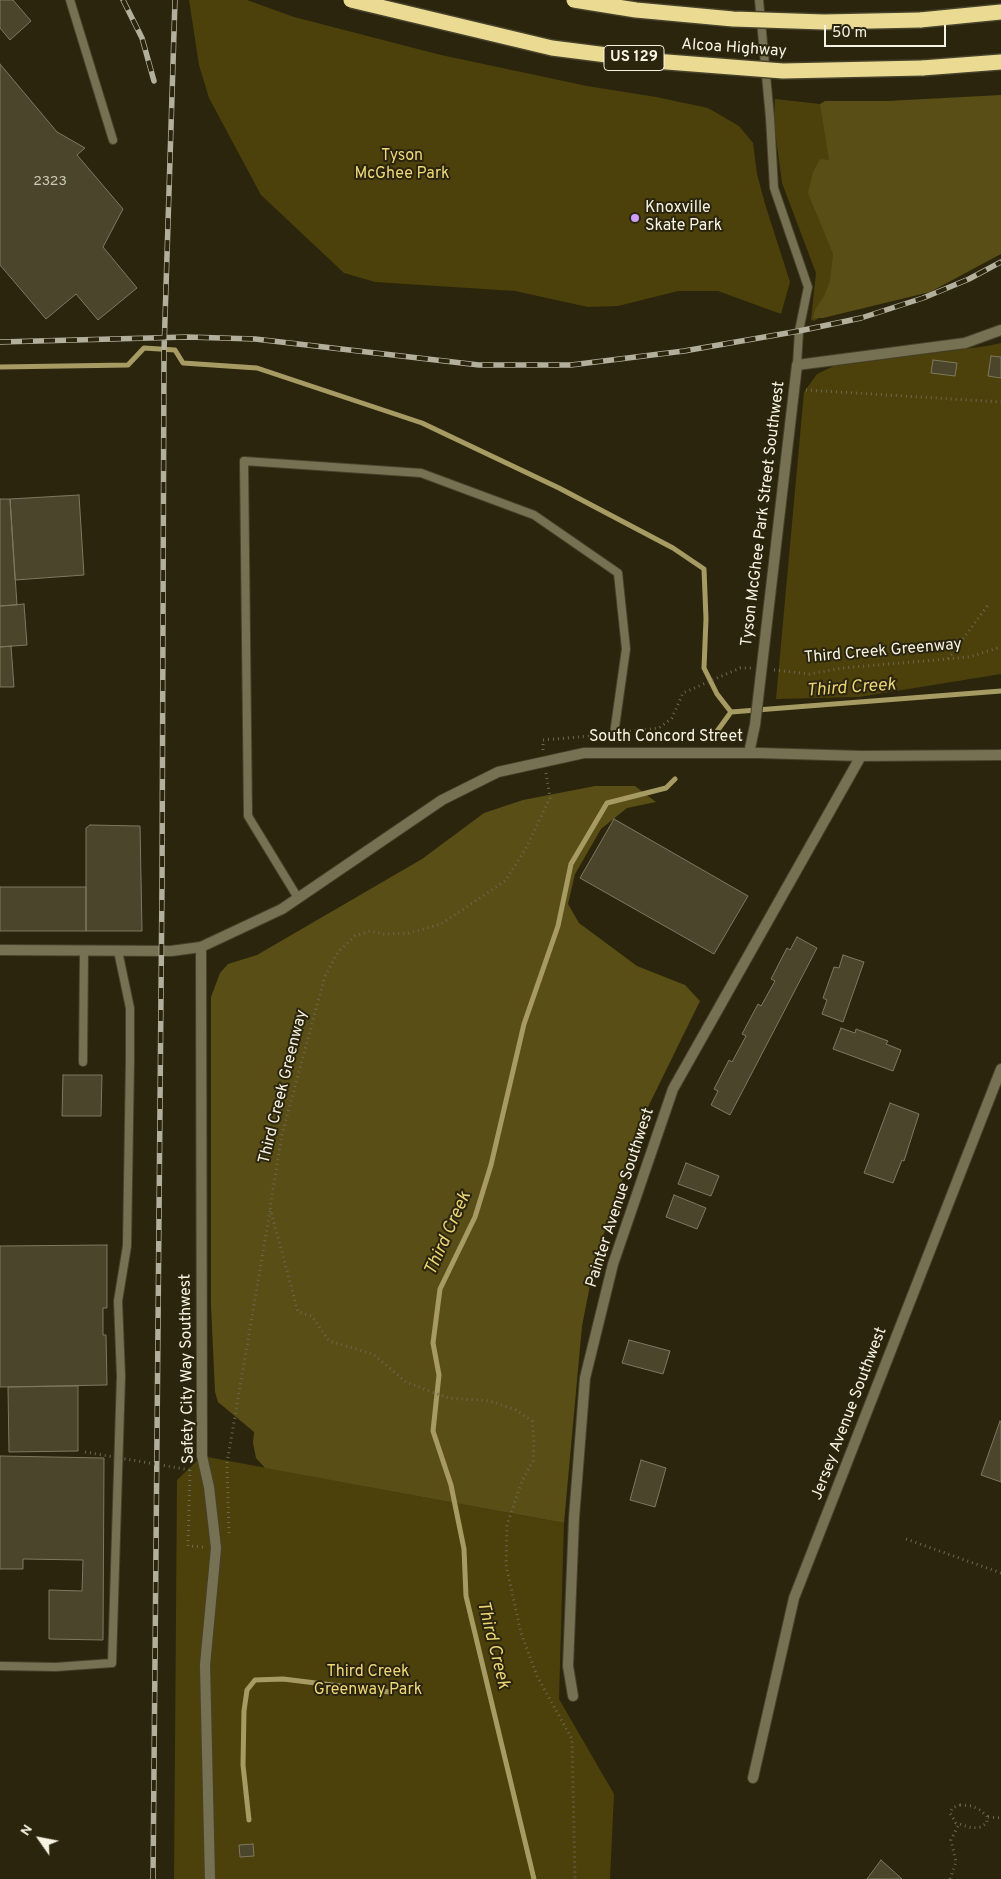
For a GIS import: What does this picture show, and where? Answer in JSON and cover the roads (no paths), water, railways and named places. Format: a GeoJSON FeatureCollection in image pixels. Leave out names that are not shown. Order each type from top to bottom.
{"type":"FeatureCollection","features":[{"type":"Feature","properties":{"kind":"highway","name":"Alcoa Highway"},"geometry":{"type":"LineString","coordinates":[[351,0],[552,48],[654,61],[783,71],[922,68],[1001,62]]}},
{"type":"Feature","properties":{"kind":"highway","name":"Alcoa Highway"},"geometry":{"type":"LineString","coordinates":[[574,0],[636,10],[733,18],[824,22],[920,20],[1001,12]]}},
{"type":"Feature","properties":{"kind":"street","name":"Tyson McGhee Park Street Southwest"},"geometry":{"type":"LineString","coordinates":[[749,754],[755,725],[760,669],[797,365],[965,343],[1001,330]]}},
{"type":"Feature","properties":{"kind":"street","name":"South Concord Street"},"geometry":{"type":"LineString","coordinates":[[0,950],[171,951],[201,947],[282,909],[442,800],[498,772],[584,753],[861,756],[1001,755]]}},
{"type":"Feature","properties":{"kind":"street","name":"Painter Avenue Southwest"},"geometry":{"type":"LineString","coordinates":[[573,1696],[568,1666],[574,1518],[585,1378],[613,1264],[673,1089],[861,756]]}},
{"type":"Feature","properties":{"kind":"street","name":"Safety City Way Southwest"},"geometry":{"type":"LineString","coordinates":[[201,947],[202,1456],[209,1487],[216,1548],[206,1665],[210,1879]]}},
{"type":"Feature","properties":{"kind":"street","name":"Jersey Avenue Southwest"},"geometry":{"type":"LineString","coordinates":[[753,1778],[794,1598],[1001,1069]]}},
{"type":"Feature","properties":{"kind":"lane"},"geometry":{"type":"LineString","coordinates":[[70,0],[113,140]]}},
{"type":"Feature","properties":{"kind":"lane"},"geometry":{"type":"LineString","coordinates":[[759,0],[770,118],[774,188],[808,287],[799,331],[797,365]]}},
{"type":"Feature","properties":{"kind":"lane"},"geometry":{"type":"LineString","coordinates":[[298,898],[248,816],[244,461],[421,472],[534,515],[618,573],[626,649],[614,734]]}},
{"type":"Feature","properties":{"kind":"lane"},"geometry":{"type":"LineString","coordinates":[[83,1062],[84,950]]}},
{"type":"Feature","properties":{"kind":"lane"},"geometry":{"type":"LineString","coordinates":[[0,1666],[56,1667],[112,1663],[121,1376],[118,1301],[127,1246],[130,1059],[130,1008],[118,951]]}},
{"type":"Feature","properties":{"kind":"waterway"},"geometry":{"type":"LineString","coordinates":[[0,367],[128,365],[144,348],[175,350],[183,363],[257,368],[422,423],[559,488],[673,548],[704,569],[706,619],[704,668],[717,694],[731,712]]}},
{"type":"Feature","properties":{"kind":"waterway","name":"Third Creek"},"geometry":{"type":"LineString","coordinates":[[715,734],[731,712],[1001,691]]}},
{"type":"Feature","properties":{"kind":"waterway","name":"Third Creek"},"geometry":{"type":"LineString","coordinates":[[534,1879],[466,1596],[464,1549],[451,1485],[433,1431],[439,1375],[433,1343],[440,1289],[475,1217],[491,1165],[524,1024],[558,926],[571,864],[607,803],[666,788],[675,779]]}},
{"type":"Feature","properties":{"kind":"waterway"},"geometry":{"type":"LineString","coordinates":[[249,1820],[243,1765],[244,1711],[247,1690],[255,1680],[283,1679],[390,1692]]}},
{"type":"Feature","properties":{"kind":"railway"},"geometry":{"type":"LineString","coordinates":[[123,0],[142,38],[154,81]]}},
{"type":"Feature","properties":{"kind":"railway"},"geometry":{"type":"LineString","coordinates":[[153,1879],[162,884],[164,351],[175,0]]}},
{"type":"Feature","properties":{"kind":"railway"},"geometry":{"type":"LineString","coordinates":[[0,342],[187,337],[255,339],[479,365],[571,365],[684,351],[861,318],[923,298],[969,279],[1001,262]]}},
{"type":"Feature","properties":{"kind":"place","name":"Knoxville Skate Park"},"geometry":{"type":"Point","coordinates":[635,218]}},
{"type":"Feature","properties":{"kind":"park label","name":"Tyson McGhee Park"},"geometry":{"type":"Point","coordinates":[402,166]}},
{"type":"Feature","properties":{"kind":"park label","name":"Third Creek Greenway Park"},"geometry":{"type":"Point","coordinates":[368,1682]}}]}
